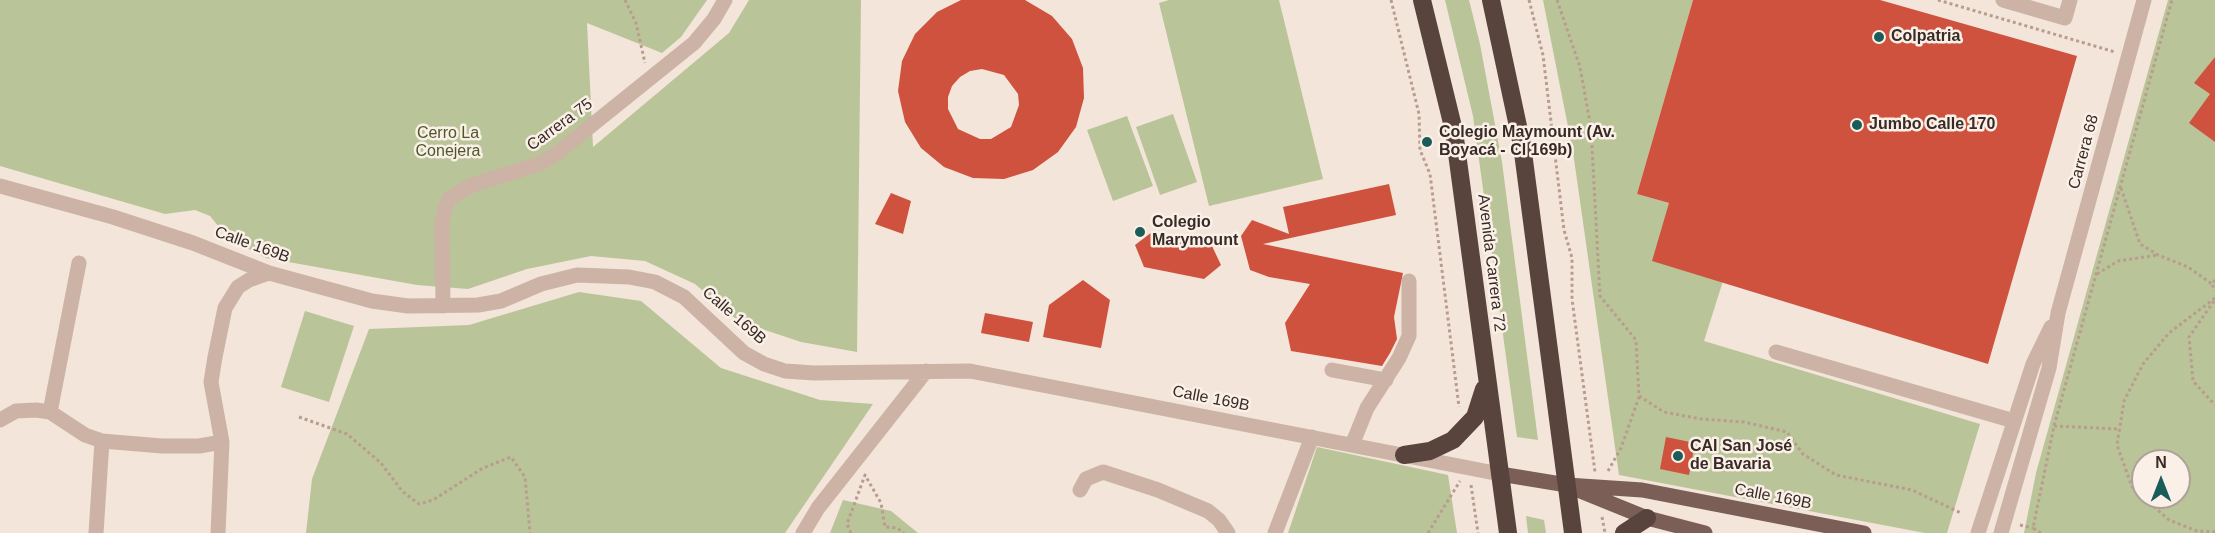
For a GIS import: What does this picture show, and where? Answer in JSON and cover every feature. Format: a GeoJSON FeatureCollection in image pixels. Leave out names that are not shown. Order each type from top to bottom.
{"type":"FeatureCollection","features":[{"type":"Feature","properties":{"kind":"highway","name":"Avenida Carrera 72"},"geometry":{"type":"LineString","coordinates":[[1422,0],[1454,131],[1508,533]]}},
{"type":"Feature","properties":{"kind":"highway"},"geometry":{"type":"LineString","coordinates":[[1491,0],[1522,145],[1573,533]]}},
{"type":"Feature","properties":{"kind":"highway"},"geometry":{"type":"LineString","coordinates":[[1404,455],[1430,451],[1448,443],[1463,432],[1475,417],[1486,382]]}},
{"type":"Feature","properties":{"kind":"highway"},"geometry":{"type":"LineString","coordinates":[[1624,533],[1647,518]]}},
{"type":"Feature","properties":{"kind":"main road","name":"Calle 169B"},"geometry":{"type":"LineString","coordinates":[[1500,474],[1567,485],[1598,493],[1647,518],[1705,533]]}},
{"type":"Feature","properties":{"kind":"main road","name":"Calle 169B"},"geometry":{"type":"LineString","coordinates":[[1598,493],[1642,490],[1864,533]]}},
{"type":"Feature","properties":{"kind":"street","name":"Carrera 75"},"geometry":{"type":"LineString","coordinates":[[443,306],[442,224],[450,198],[472,185],[539,164],[556,154],[694,44],[714,19],[725,0]]}},
{"type":"Feature","properties":{"kind":"street"},"geometry":{"type":"LineString","coordinates":[[2003,0],[2065,18],[2070,0]]}},
{"type":"Feature","properties":{"kind":"street","name":"Carrera 68"},"geometry":{"type":"LineString","coordinates":[[2001,533],[2049,368],[2058,314],[2144,0]]}},
{"type":"Feature","properties":{"kind":"street","name":"Calle 169B"},"geometry":{"type":"LineString","coordinates":[[0,186],[113,217],[193,243],[269,273],[372,301],[408,306],[478,305],[501,301],[542,284],[577,275],[629,277],[655,282],[684,297],[744,353],[764,364],[785,371],[983,373],[1500,474]]}},
{"type":"Feature","properties":{"kind":"street"},"geometry":{"type":"LineString","coordinates":[[50,412],[79,263]]}},
{"type":"Feature","properties":{"kind":"street"},"geometry":{"type":"LineString","coordinates":[[218,533],[222,442],[211,382],[225,309],[238,287],[249,280],[269,273]]}},
{"type":"Feature","properties":{"kind":"street"},"geometry":{"type":"LineString","coordinates":[[1352,445],[1367,408],[1386,380],[1409,336],[1409,281]]}},
{"type":"Feature","properties":{"kind":"street","name":"Carrera 68"},"geometry":{"type":"LineString","coordinates":[[1978,533],[2033,364],[2058,314]]}},
{"type":"Feature","properties":{"kind":"street"},"geometry":{"type":"LineString","coordinates":[[1776,352],[2014,421]]}},
{"type":"Feature","properties":{"kind":"street"},"geometry":{"type":"LineString","coordinates":[[1332,370],[1386,380]]}},
{"type":"Feature","properties":{"kind":"street"},"geometry":{"type":"LineString","coordinates":[[803,533],[818,508],[926,371]]}},
{"type":"Feature","properties":{"kind":"street"},"geometry":{"type":"LineString","coordinates":[[0,420],[16,411],[50,412],[84,435],[102,441],[171,446],[199,446],[222,442]]}},
{"type":"Feature","properties":{"kind":"street"},"geometry":{"type":"LineString","coordinates":[[1275,533],[1312,437]]}},
{"type":"Feature","properties":{"kind":"street"},"geometry":{"type":"LineString","coordinates":[[96,533],[102,441]]}},
{"type":"Feature","properties":{"kind":"street"},"geometry":{"type":"LineString","coordinates":[[1080,490],[1086,479],[1103,472],[1158,490],[1208,511],[1219,520],[1228,533]]}},
{"type":"Feature","properties":{"kind":"path"},"geometry":{"type":"LineString","coordinates":[[625,0],[636,23],[645,65]]}},
{"type":"Feature","properties":{"kind":"path"},"geometry":{"type":"LineString","coordinates":[[1391,0],[1419,114],[1420,150],[1430,174],[1463,432]]}},
{"type":"Feature","properties":{"kind":"path"},"geometry":{"type":"LineString","coordinates":[[1529,0],[1543,55],[1564,230],[1572,258],[1572,299],[1605,533]]}},
{"type":"Feature","properties":{"kind":"path"},"geometry":{"type":"LineString","coordinates":[[1557,0],[1580,67],[1591,128],[1600,296],[1636,340],[1640,396],[1621,448],[1598,493]]}},
{"type":"Feature","properties":{"kind":"path"},"geometry":{"type":"LineString","coordinates":[[1938,0],[2154,63]]}},
{"type":"Feature","properties":{"kind":"path"},"geometry":{"type":"LineString","coordinates":[[2033,528],[2054,426],[2172,0]]}},
{"type":"Feature","properties":{"kind":"path"},"geometry":{"type":"LineString","coordinates":[[2121,186],[2140,244],[2158,255],[2188,267],[2212,284],[2215,291]]}},
{"type":"Feature","properties":{"kind":"path"},"geometry":{"type":"LineString","coordinates":[[2096,275],[2118,261],[2158,255]]}},
{"type":"Feature","properties":{"kind":"path"},"geometry":{"type":"LineString","coordinates":[[2212,284],[2215,280]]}},
{"type":"Feature","properties":{"kind":"path"},"geometry":{"type":"LineString","coordinates":[[2215,298],[2190,337],[2193,381],[2215,405]]}},
{"type":"Feature","properties":{"kind":"path"},"geometry":{"type":"LineString","coordinates":[[2215,298],[2169,333],[2143,364],[2124,401],[2116,444],[2132,487],[2169,520],[2196,532],[2215,532]]}},
{"type":"Feature","properties":{"kind":"path"},"geometry":{"type":"LineString","coordinates":[[1640,396],[1664,412],[1701,419],[1744,422],[1787,432],[1803,454],[1836,476],[1911,490],[1961,513]]}},
{"type":"Feature","properties":{"kind":"path"},"geometry":{"type":"LineString","coordinates":[[299,417],[347,434],[381,463],[402,491],[419,504],[433,500],[483,468],[511,458],[525,477],[530,533]]}},
{"type":"Feature","properties":{"kind":"path"},"geometry":{"type":"LineString","coordinates":[[2054,426],[2119,429]]}},
{"type":"Feature","properties":{"kind":"path"},"geometry":{"type":"LineString","coordinates":[[1428,533],[1469,468]]}},
{"type":"Feature","properties":{"kind":"path"},"geometry":{"type":"LineString","coordinates":[[1469,468],[1478,533]]}},
{"type":"Feature","properties":{"kind":"path"},"geometry":{"type":"LineString","coordinates":[[851,533],[847,524],[865,475],[881,503],[885,527],[881,533]]}},
{"type":"Feature","properties":{"kind":"path"},"geometry":{"type":"LineString","coordinates":[[2017,525],[2033,528],[2041,533]]}},
{"type":"Feature","properties":{"kind":"path"},"geometry":{"type":"LineString","coordinates":[[885,527],[897,528],[904,533]]}},
{"type":"Feature","properties":{"kind":"green space","name":"Cerro La Conejera"},"geometry":{"type":"Polygon","coordinates":[[[0,0],[707,0],[681,37],[662,53],[587,23],[593,147],[729,33],[749,0],[861,0],[857,352],[801,342],[738,321],[695,284],[645,261],[591,256],[527,269],[468,289],[417,285],[266,258],[228,238],[210,216],[195,210],[165,214],[0,166],[0,0]]]}},
{"type":"Feature","properties":{"kind":"green space"},"geometry":{"type":"Polygon","coordinates":[[[1169,0],[1279,0],[1323,179],[1209,206],[1159,3],[1169,0]]]}},
{"type":"Feature","properties":{"kind":"green space"},"geometry":{"type":"Polygon","coordinates":[[[1445,0],[1469,0],[1480,44],[1502,162],[1538,440],[1517,437],[1473,116],[1445,0]]]}},
{"type":"Feature","properties":{"kind":"green space"},"geometry":{"type":"Polygon","coordinates":[[[1543,0],[1693,0],[1637,194],[1669,203],[1723,281],[1704,341],[1980,424],[1947,533],[1925,533],[1619,475],[1573,152],[1543,0]]]}},
{"type":"Feature","properties":{"kind":"green space"},"geometry":{"type":"Polygon","coordinates":[[[2168,0],[2215,0],[2215,533],[2024,533],[2036,473],[2168,0]]]}},
{"type":"Feature","properties":{"kind":"green space"},"geometry":{"type":"Polygon","coordinates":[[[1173,114],[1197,182],[1160,195],[1136,127],[1173,114]]]}},
{"type":"Feature","properties":{"kind":"green space"},"geometry":{"type":"Polygon","coordinates":[[[1127,116],[1153,186],[1113,201],[1087,130],[1127,116]]]}},
{"type":"Feature","properties":{"kind":"green space"},"geometry":{"type":"Polygon","coordinates":[[[579,292],[641,301],[721,368],[820,400],[873,404],[785,533],[306,533],[312,479],[369,329],[469,325],[579,292]]]}},
{"type":"Feature","properties":{"kind":"green space"},"geometry":{"type":"Polygon","coordinates":[[[305,311],[354,326],[329,402],[281,387],[305,311]]]}},
{"type":"Feature","properties":{"kind":"green space"},"geometry":{"type":"Polygon","coordinates":[[[1317,447],[1448,475],[1457,533],[1288,533],[1317,447]]]}},
{"type":"Feature","properties":{"kind":"green space"},"geometry":{"type":"Polygon","coordinates":[[[843,500],[891,511],[918,533],[830,533],[843,500]]]}},
{"type":"Feature","properties":{"kind":"green space"},"geometry":{"type":"Polygon","coordinates":[[[1526,516],[1544,520],[1546,533],[1528,533],[1526,516]]]}},
{"type":"Feature","properties":{"kind":"building"},"geometry":{"type":"Polygon","coordinates":[[[961,0],[1025,0],[1052,16],[1072,39],[1083,68],[1084,98],[1076,127],[1058,152],[1033,170],[1004,179],[973,178],[944,167],[921,148],[905,122],[898,91],[902,61],[915,34],[937,12],[961,0]],[[982,69],[970,71],[952,86],[948,97],[948,109],[958,129],[980,139],[991,139],[1011,127],[1019,105],[1018,94],[1004,75],[982,69]]]}},
{"type":"Feature","properties":{"kind":"building","name":"Jumbo Calle 170"},"geometry":{"type":"Polygon","coordinates":[[[1693,0],[1880,0],[2077,56],[1988,364],[1652,261],[1669,203],[1637,194],[1693,0]]]}},
{"type":"Feature","properties":{"kind":"building"},"geometry":{"type":"Polygon","coordinates":[[[2215,57],[2215,142],[2189,123],[2210,94],[2194,83],[2215,57]]]}},
{"type":"Feature","properties":{"kind":"building"},"geometry":{"type":"Polygon","coordinates":[[[1389,184],[1396,215],[1263,244],[1403,273],[1394,317],[1397,339],[1390,353],[1382,366],[1291,351],[1285,323],[1310,284],[1269,277],[1250,270],[1241,236],[1252,220],[1289,234],[1283,207],[1389,184]]]}},
{"type":"Feature","properties":{"kind":"building"},"geometry":{"type":"Polygon","coordinates":[[[891,193],[911,201],[903,234],[875,224],[891,193]]]}},
{"type":"Feature","properties":{"kind":"building"},"geometry":{"type":"Polygon","coordinates":[[[1152,232],[1211,244],[1221,265],[1204,279],[1144,267],[1135,245],[1152,232]]]}},
{"type":"Feature","properties":{"kind":"building"},"geometry":{"type":"Polygon","coordinates":[[[1083,280],[1110,300],[1101,348],[1043,337],[1049,305],[1083,280]]]}},
{"type":"Feature","properties":{"kind":"building"},"geometry":{"type":"Polygon","coordinates":[[[985,313],[1033,322],[1029,342],[981,333],[985,313]]]}},
{"type":"Feature","properties":{"kind":"building","name":"CAI San José de Bavaria"},"geometry":{"type":"Polygon","coordinates":[[[1666,437],[1695,443],[1689,475],[1660,469],[1666,437]]]}},
{"type":"Feature","properties":{"kind":"place","name":"Colpatria"},"geometry":{"type":"Point","coordinates":[1879,37]}},
{"type":"Feature","properties":{"kind":"place","name":"Jumbo Calle 170"},"geometry":{"type":"Point","coordinates":[1857,125]}},
{"type":"Feature","properties":{"kind":"place","name":"Colegio Maymount (Av. Boyacá - Cl 169b)"},"geometry":{"type":"Point","coordinates":[1427,142]}},
{"type":"Feature","properties":{"kind":"place","name":"Colegio Marymount"},"geometry":{"type":"Point","coordinates":[1140,232]}},
{"type":"Feature","properties":{"kind":"place","name":"CAI San José de Bavaria"},"geometry":{"type":"Point","coordinates":[1678,456]}}]}
